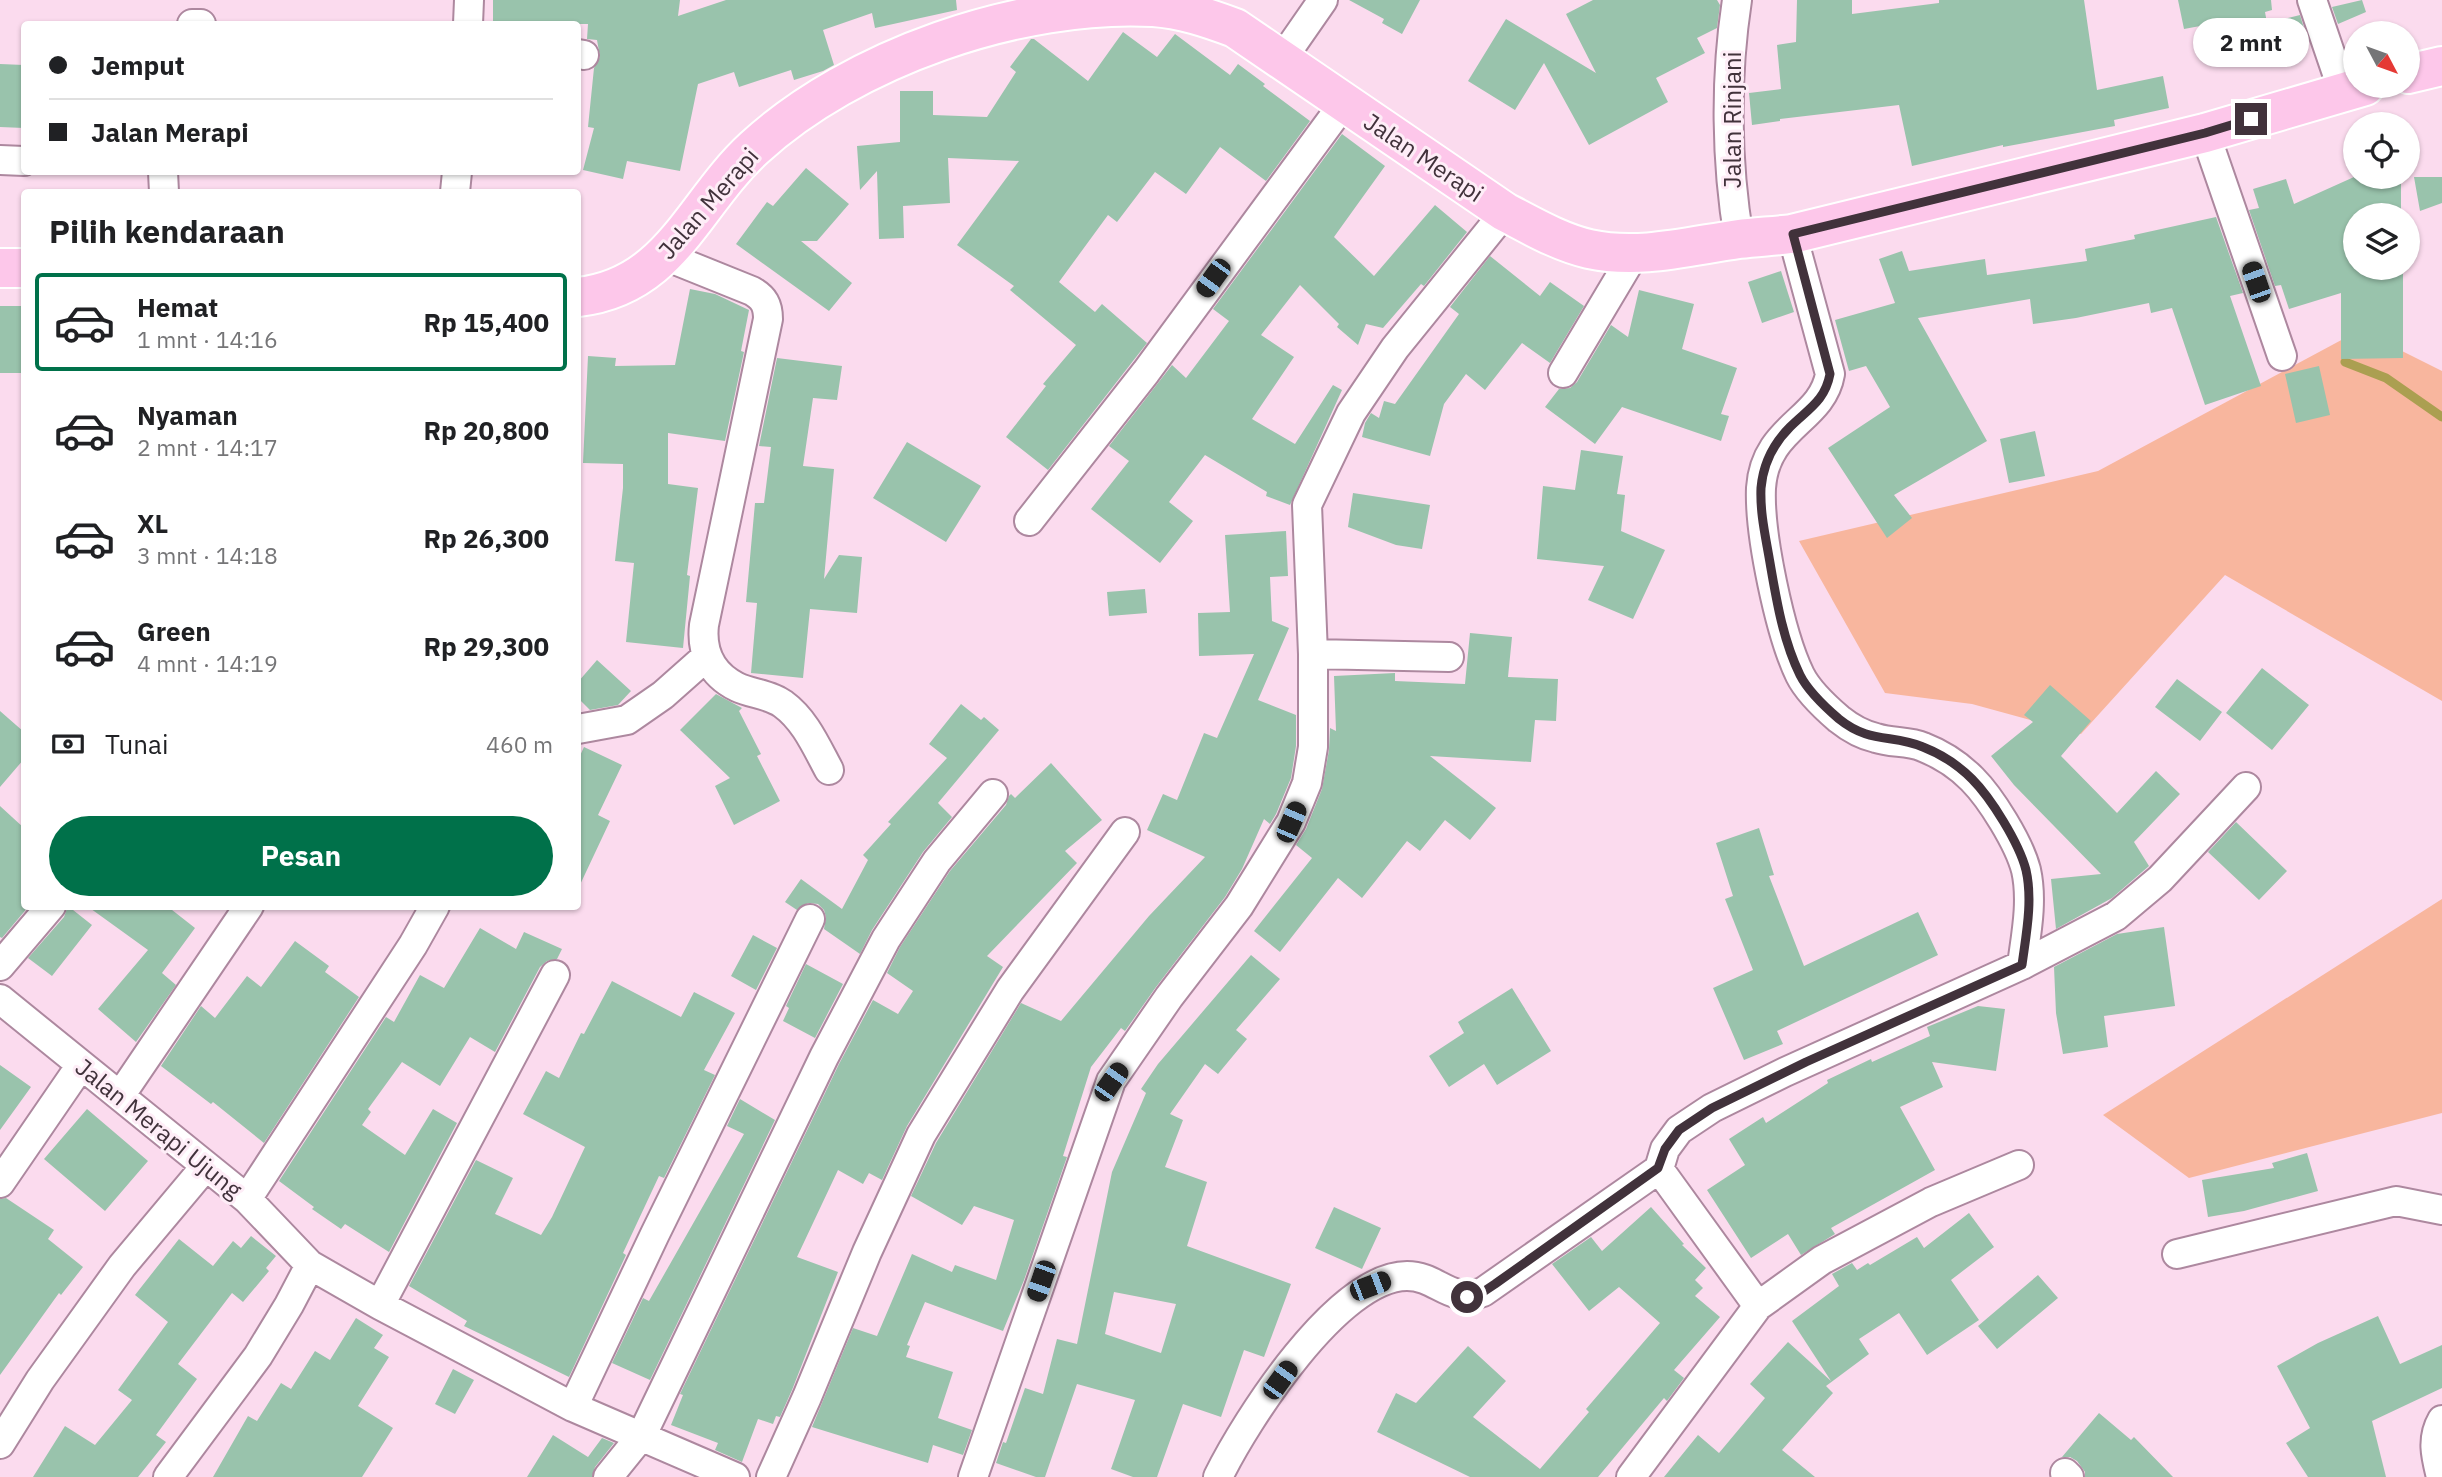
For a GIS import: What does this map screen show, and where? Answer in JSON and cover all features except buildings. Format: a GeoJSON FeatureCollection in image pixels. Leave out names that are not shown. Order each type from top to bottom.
{"type":"FeatureCollection","features":[{"type":"Feature","properties":{"kind":"main road","name":"Jalan Merapi"},"geometry":{"type":"LineString","coordinates":[[581,297],[596,295],[633,281],[665,256],[709,199],[753,149],[802,110],[865,72],[983,26],[1041,14],[1100,7],[1154,7],[1198,14],[1226,14],[1344,103],[1505,212],[1553,237],[1589,249],[1634,254],[1793,234],[2205,133],[2343,92]]}},
{"type":"Feature","properties":{"kind":"main road"},"geometry":{"type":"LineString","coordinates":[[2420,71],[2442,65]]}},
{"type":"Feature","properties":{"kind":"main road"},"geometry":{"type":"LineString","coordinates":[[0,268],[21,268]]}},
{"type":"Feature","properties":{"kind":"street"},"geometry":{"type":"LineString","coordinates":[[468,21],[469,0]]}},
{"type":"Feature","properties":{"kind":"street"},"geometry":{"type":"LineString","coordinates":[[1282,58],[1323,0]]}},
{"type":"Feature","properties":{"kind":"street","name":"Jalan Rinjani"},"geometry":{"type":"LineString","coordinates":[[1737,0],[1729,104],[1731,196],[1739,239]]}},
{"type":"Feature","properties":{"kind":"street"},"geometry":{"type":"LineString","coordinates":[[2312,0],[2343,66]]}},
{"type":"Feature","properties":{"kind":"street"},"geometry":{"type":"LineString","coordinates":[[1029,521],[1153,363],[1344,103]]}},
{"type":"Feature","properties":{"kind":"street"},"geometry":{"type":"LineString","coordinates":[[2205,133],[2282,356]]}},
{"type":"Feature","properties":{"kind":"street"},"geometry":{"type":"LineString","coordinates":[[0,160],[21,161]]}},
{"type":"Feature","properties":{"kind":"street"},"geometry":{"type":"LineString","coordinates":[[973,1477],[1111,1082],[1169,997],[1239,906],[1291,822],[1307,783],[1313,747],[1313,654],[1307,505],[1351,413],[1395,348],[1505,212]]}},
{"type":"Feature","properties":{"kind":"street"},"geometry":{"type":"LineString","coordinates":[[1793,234],[1830,374],[1827,388],[1815,404],[1775,445],[1763,474],[1762,518],[1786,642],[1801,678],[1839,719],[1857,731],[1877,738],[1920,746],[1946,757],[1973,779],[1992,805],[2014,841],[2026,870],[2029,909],[2022,965]]}},
{"type":"Feature","properties":{"kind":"street"},"geometry":{"type":"LineString","coordinates":[[1563,373],[1634,254]]}},
{"type":"Feature","properties":{"kind":"street"},"geometry":{"type":"LineString","coordinates":[[665,256],[752,291],[764,300],[768,307],[768,319],[702,642],[706,656],[726,680],[737,687],[774,698],[790,710],[806,727],[829,770]]}},
{"type":"Feature","properties":{"kind":"street"},"geometry":{"type":"LineString","coordinates":[[1313,654],[1449,657]]}},
{"type":"Feature","properties":{"kind":"street"},"geometry":{"type":"LineString","coordinates":[[581,728],[627,720],[663,695],[706,656]]}},
{"type":"Feature","properties":{"kind":"street"},"geometry":{"type":"LineString","coordinates":[[1218,1477],[1253,1416],[1293,1361],[1327,1321],[1361,1293],[1390,1279],[1408,1276],[1428,1280],[1459,1296],[1467,1297],[1483,1292],[1658,1168],[1665,1149],[1679,1130],[1712,1108],[1808,1061],[2022,965],[2116,916],[2160,879],[2246,787]]}},
{"type":"Feature","properties":{"kind":"street"},"geometry":{"type":"LineString","coordinates":[[608,1477],[642,1435],[824,1057],[886,939],[937,862],[993,794]]}},
{"type":"Feature","properties":{"kind":"street"},"geometry":{"type":"LineString","coordinates":[[771,1477],[867,1252],[921,1135],[1010,990],[1125,832]]}},
{"type":"Feature","properties":{"kind":"street"},"geometry":{"type":"LineString","coordinates":[[0,966],[48,910]]}},
{"type":"Feature","properties":{"kind":"street"},"geometry":{"type":"LineString","coordinates":[[120,1096],[246,910]]}},
{"type":"Feature","properties":{"kind":"street"},"geometry":{"type":"LineString","coordinates":[[247,1199],[433,910]]}},
{"type":"Feature","properties":{"kind":"street"},"geometry":{"type":"LineString","coordinates":[[573,1407],[660,1222],[810,919]]}},
{"type":"Feature","properties":{"kind":"street"},"geometry":{"type":"LineString","coordinates":[[380,1305],[555,975]]}},
{"type":"Feature","properties":{"kind":"street","name":"Jalan Merapi Ujung"},"geometry":{"type":"LineString","coordinates":[[0,999],[247,1199],[310,1265],[573,1407],[735,1477]]}},
{"type":"Feature","properties":{"kind":"street"},"geometry":{"type":"LineString","coordinates":[[0,1183],[80,1065]]}},
{"type":"Feature","properties":{"kind":"street"},"geometry":{"type":"LineString","coordinates":[[1631,1477],[1758,1306],[1822,1260],[1931,1202],[2019,1165]]}},
{"type":"Feature","properties":{"kind":"street"},"geometry":{"type":"LineString","coordinates":[[0,1444],[40,1380],[122,1266],[205,1167]]}},
{"type":"Feature","properties":{"kind":"street"},"geometry":{"type":"LineString","coordinates":[[1658,1168],[1758,1306]]}},
{"type":"Feature","properties":{"kind":"street"},"geometry":{"type":"LineString","coordinates":[[2177,1254],[2396,1201],[2442,1210]]}},
{"type":"Feature","properties":{"kind":"street"},"geometry":{"type":"LineString","coordinates":[[168,1477],[258,1356],[289,1306],[310,1265]]}},
{"type":"Feature","properties":{"kind":"street"},"geometry":{"type":"LineString","coordinates":[[2441,1477],[2434,1443],[2442,1420]]}},
{"type":"Feature","properties":{"kind":"shaded area"},"geometry":{"type":"Polygon","coordinates":[[[2360,330],[2442,371],[2442,701],[2225,575],[2081,734],[1972,704],[1885,693],[1799,541],[2098,471],[2360,330]]]}},
{"type":"Feature","properties":{"kind":"shaded area"},"geometry":{"type":"Polygon","coordinates":[[[2442,899],[2442,1113],[2189,1178],[2103,1115],[2442,899]]]}},
{"type":"Feature","properties":{"kind":"waterway"},"geometry":{"type":"LineString","coordinates":[[2345,362],[2386,378],[2442,417]]}},
{"type":"Feature","properties":{"kind":"route"},"geometry":{"type":"LineString","coordinates":[[1467,1297],[1483,1292],[1495,1284],[1658,1168],[1665,1149],[1679,1130],[1712,1108],[1806,1062],[2022,965],[2029,909],[2026,870],[2014,841],[1992,805],[1973,779],[1946,757],[1920,746],[1877,738],[1857,731],[1839,719],[1801,678],[1786,642],[1762,518],[1763,474],[1775,445],[1815,404],[1827,388],[1830,374],[1793,234],[2205,133],[2251,119]]}}]}
